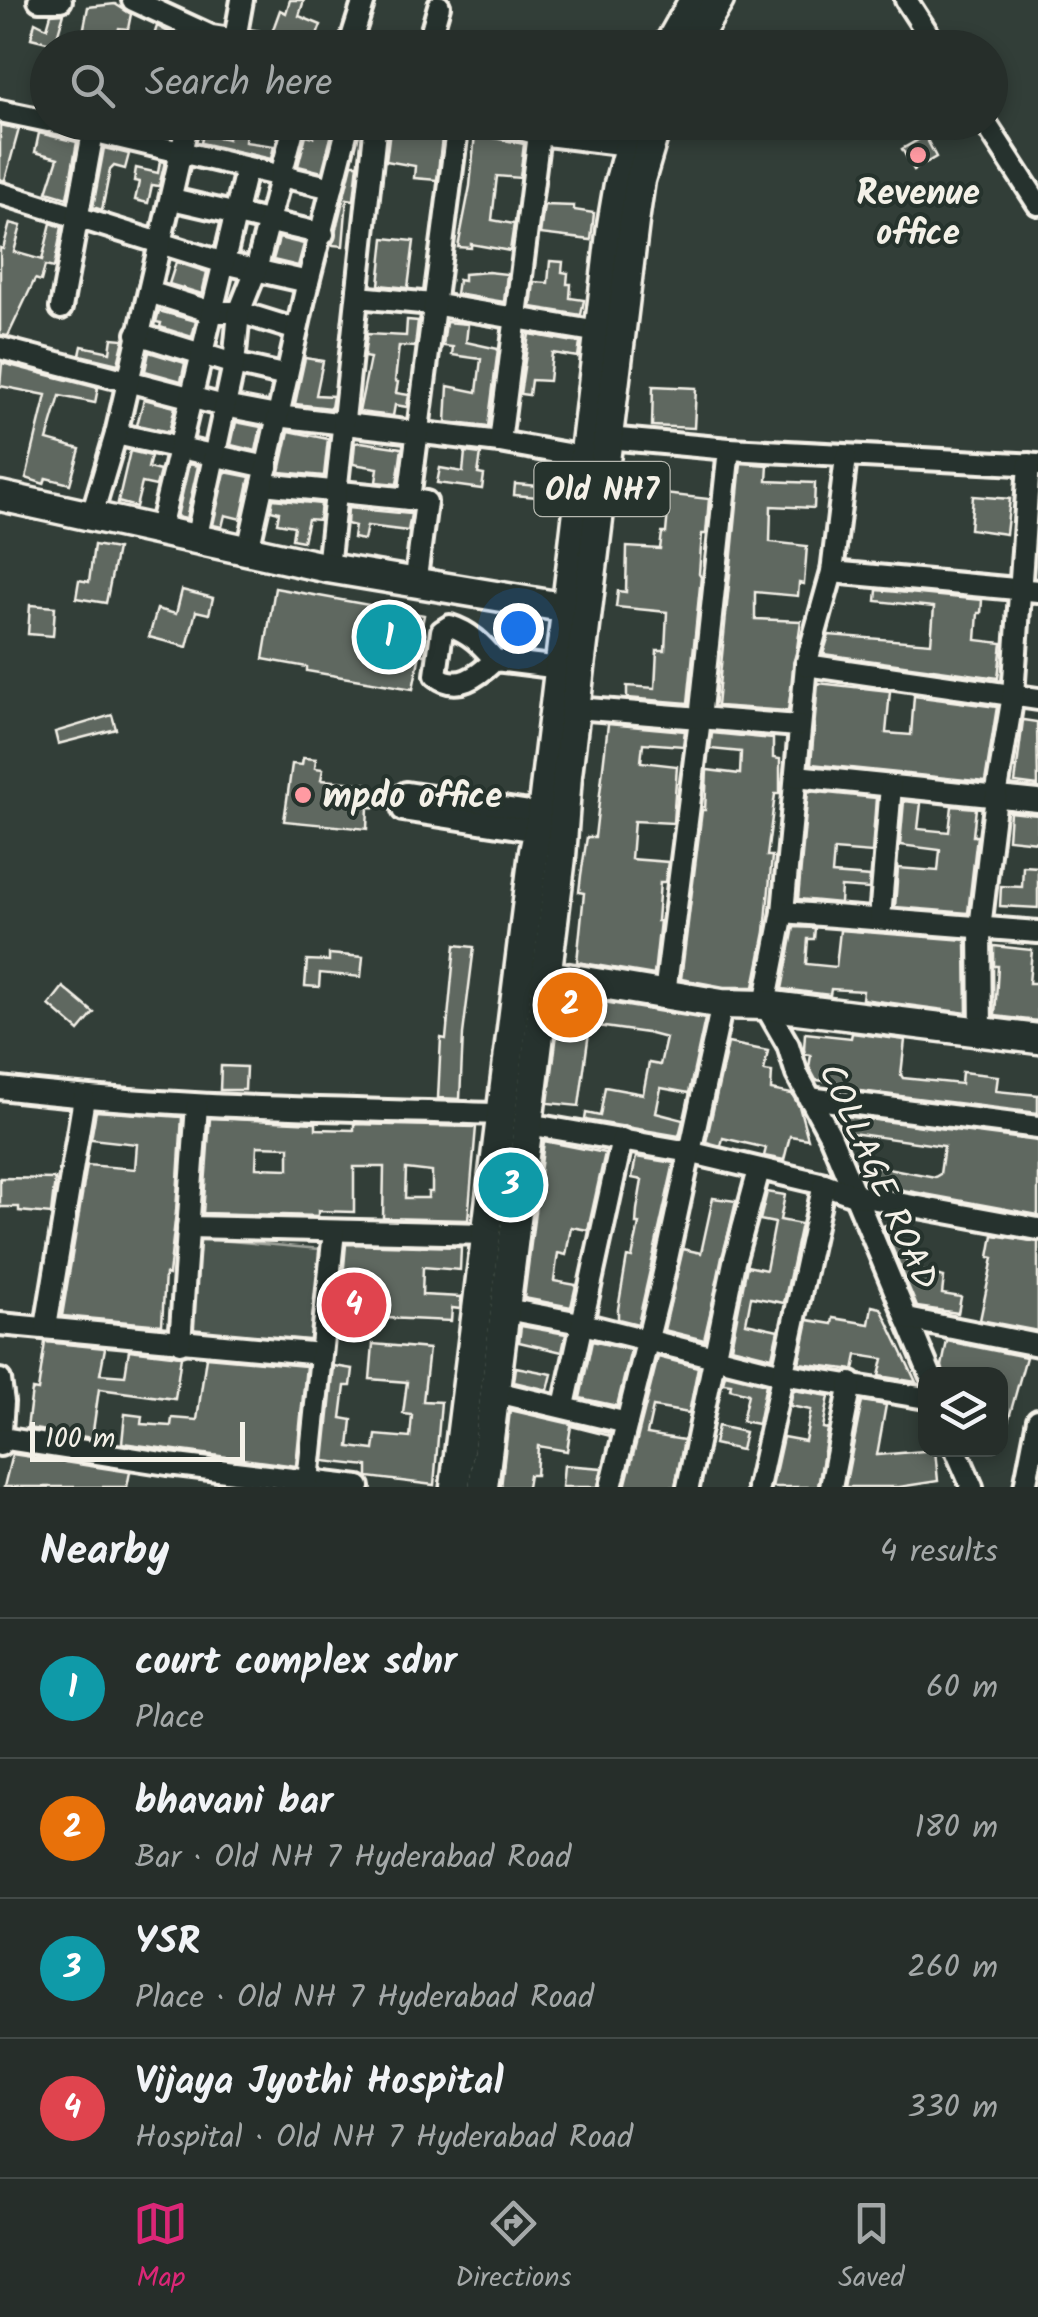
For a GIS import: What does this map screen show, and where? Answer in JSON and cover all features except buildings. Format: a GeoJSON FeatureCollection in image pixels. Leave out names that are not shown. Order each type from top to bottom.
{"type":"FeatureCollection","features":[{"type":"Feature","properties":{"kind":"main road"},"geometry":{"type":"LineString","coordinates":[[676,30],[694,0]]}},
{"type":"Feature","properties":{"kind":"main road"},"geometry":{"type":"LineString","coordinates":[[701,30],[719,0]]}},
{"type":"Feature","properties":{"kind":"main road","name":"Old NH7"},"geometry":{"type":"LineString","coordinates":[[456,1487],[501,1114],[533,972],[576,708],[584,458],[612,225],[631,140]]}},
{"type":"Feature","properties":{"kind":"main road","name":"Old NH7"},"geometry":{"type":"LineString","coordinates":[[483,1487],[528,1124],[540,823],[560,668],[577,609],[608,438],[638,194],[652,140]]}},
{"type":"Feature","properties":{"kind":"main road"},"geometry":{"type":"LineString","coordinates":[[0,496],[328,568],[577,609]]}},
{"type":"Feature","properties":{"kind":"main road"},"geometry":{"type":"LineString","coordinates":[[533,972],[722,1004],[765,1005],[1038,1040]]}},
{"type":"Feature","properties":{"kind":"street"},"geometry":{"type":"LineString","coordinates":[[39,0],[62,0]]}},
{"type":"Feature","properties":{"kind":"street"},"geometry":{"type":"LineString","coordinates":[[133,0],[198,30]]}},
{"type":"Feature","properties":{"kind":"street"},"geometry":{"type":"LineString","coordinates":[[237,30],[242,0]]}},
{"type":"Feature","properties":{"kind":"street"},"geometry":{"type":"LineString","coordinates":[[355,30],[364,0]]}},
{"type":"Feature","properties":{"kind":"street"},"geometry":{"type":"LineString","coordinates":[[906,0],[925,30]]}},
{"type":"Feature","properties":{"kind":"street"},"geometry":{"type":"LineString","coordinates":[[430,30],[435,2]]}},
{"type":"Feature","properties":{"kind":"street"},"geometry":{"type":"LineString","coordinates":[[0,111],[30,117]]}},
{"type":"Feature","properties":{"kind":"street"},"geometry":{"type":"LineString","coordinates":[[61,308],[91,140]]}},
{"type":"Feature","properties":{"kind":"street"},"geometry":{"type":"LineString","coordinates":[[131,140],[332,188]]}},
{"type":"Feature","properties":{"kind":"street"},"geometry":{"type":"LineString","coordinates":[[92,515],[116,434],[186,140]]}},
{"type":"Feature","properties":{"kind":"street"},"geometry":{"type":"LineString","coordinates":[[196,540],[234,364],[239,312],[256,270],[281,177],[286,140]]}},
{"type":"Feature","properties":{"kind":"street"},"geometry":{"type":"LineString","coordinates":[[248,550],[344,140]]}},
{"type":"Feature","properties":{"kind":"street"},"geometry":{"type":"LineString","coordinates":[[328,568],[374,140]]}},
{"type":"Feature","properties":{"kind":"street"},"geometry":{"type":"LineString","coordinates":[[410,499],[455,140]]}},
{"type":"Feature","properties":{"kind":"street"},"geometry":{"type":"LineString","coordinates":[[500,442],[539,140]]}},
{"type":"Feature","properties":{"kind":"street"},"geometry":{"type":"LineString","coordinates":[[997,140],[1038,204]]}},
{"type":"Feature","properties":{"kind":"street"},"geometry":{"type":"LineString","coordinates":[[159,532],[246,170]]}},
{"type":"Feature","properties":{"kind":"street"},"geometry":{"type":"LineString","coordinates":[[0,194],[161,244],[308,282]]}},
{"type":"Feature","properties":{"kind":"street"},"geometry":{"type":"LineString","coordinates":[[172,199],[323,234]]}},
{"type":"Feature","properties":{"kind":"street"},"geometry":{"type":"LineString","coordinates":[[149,292],[212,312],[239,312],[297,330]]}},
{"type":"Feature","properties":{"kind":"street"},"geometry":{"type":"LineString","coordinates":[[358,297],[432,304],[599,332]]}},
{"type":"Feature","properties":{"kind":"street"},"geometry":{"type":"LineString","coordinates":[[137,334],[287,376]]}},
{"type":"Feature","properties":{"kind":"street"},"geometry":{"type":"LineString","coordinates":[[0,348],[224,406],[500,442],[584,458]]}},
{"type":"Feature","properties":{"kind":"street"},"geometry":{"type":"LineString","coordinates":[[116,434],[214,456],[265,475],[336,490],[426,502],[415,585]]}},
{"type":"Feature","properties":{"kind":"street"},"geometry":{"type":"LineString","coordinates":[[608,438],[846,457],[1034,464],[1029,591],[996,797],[980,928],[981,1035]]}},
{"type":"Feature","properties":{"kind":"street"},"geometry":{"type":"LineString","coordinates":[[665,994],[729,449]]}},
{"type":"Feature","properties":{"kind":"street"},"geometry":{"type":"LineString","coordinates":[[765,1005],[783,912],[806,665],[832,572],[846,457]]}},
{"type":"Feature","properties":{"kind":"street"},"geometry":{"type":"LineString","coordinates":[[832,572],[1029,591]]}},
{"type":"Feature","properties":{"kind":"street"},"geometry":{"type":"LineString","coordinates":[[495,660],[560,668]]}},
{"type":"Feature","properties":{"kind":"street"},"geometry":{"type":"LineString","coordinates":[[806,665],[1038,699]]}},
{"type":"Feature","properties":{"kind":"street"},"geometry":{"type":"LineString","coordinates":[[576,708],[798,726]]}},
{"type":"Feature","properties":{"kind":"street"},"geometry":{"type":"LineString","coordinates":[[796,776],[1038,800]]}},
{"type":"Feature","properties":{"kind":"street"},"geometry":{"type":"LineString","coordinates":[[880,918],[891,786]]}},
{"type":"Feature","properties":{"kind":"street"},"geometry":{"type":"LineString","coordinates":[[404,802],[540,823]]}},
{"type":"Feature","properties":{"kind":"street"},"geometry":{"type":"LineString","coordinates":[[783,912],[1038,932]]}},
{"type":"Feature","properties":{"kind":"street"},"geometry":{"type":"LineString","coordinates":[[611,1487],[662,1282],[722,1004]]}},
{"type":"Feature","properties":{"kind":"street","name":"COLLAGE ROAD"},"geometry":{"type":"LineString","coordinates":[[765,1005],[788,1045],[796,1074],[830,1135],[927,1367]]}},
{"type":"Feature","properties":{"kind":"street"},"geometry":{"type":"LineString","coordinates":[[0,1088],[84,1098],[197,1104],[501,1114]]}},
{"type":"Feature","properties":{"kind":"street"},"geometry":{"type":"LineString","coordinates":[[46,1327],[84,1098]]}},
{"type":"Feature","properties":{"kind":"street"},"geometry":{"type":"LineString","coordinates":[[809,1098],[1038,1127]]}},
{"type":"Feature","properties":{"kind":"street"},"geometry":{"type":"LineString","coordinates":[[180,1342],[197,1104]]}},
{"type":"Feature","properties":{"kind":"street"},"geometry":{"type":"LineString","coordinates":[[528,1124],[687,1152],[824,1184],[854,1195],[1038,1229]]}},
{"type":"Feature","properties":{"kind":"street"},"geometry":{"type":"LineString","coordinates":[[564,1406],[622,1139]]}},
{"type":"Feature","properties":{"kind":"street"},"geometry":{"type":"LineString","coordinates":[[688,1487],[734,1262],[759,1170]]}},
{"type":"Feature","properties":{"kind":"street"},"geometry":{"type":"LineString","coordinates":[[758,1487],[824,1184]]}},
{"type":"Feature","properties":{"kind":"street"},"geometry":{"type":"LineString","coordinates":[[188,1227],[486,1234]]}},
{"type":"Feature","properties":{"kind":"street"},"geometry":{"type":"LineString","coordinates":[[308,1481],[334,1231]]}},
{"type":"Feature","properties":{"kind":"street"},"geometry":{"type":"LineString","coordinates":[[506,1309],[782,1374],[918,1396]]}},
{"type":"Feature","properties":{"kind":"street"},"geometry":{"type":"LineString","coordinates":[[907,1319],[1038,1345]]}},
{"type":"Feature","properties":{"kind":"street"},"geometry":{"type":"LineString","coordinates":[[0,1324],[322,1354]]}},
{"type":"Feature","properties":{"kind":"street"},"geometry":{"type":"LineString","coordinates":[[0,1380],[0,1441],[359,1487]]}},
{"type":"Feature","properties":{"kind":"street"},"geometry":{"type":"LineString","coordinates":[[831,1487],[851,1383]]}},
{"type":"Feature","properties":{"kind":"street"},"geometry":{"type":"LineString","coordinates":[[496,1392],[626,1423]]}},
{"type":"Feature","properties":{"kind":"street"},"geometry":{"type":"LineString","coordinates":[[1025,1487],[1035,1462],[1038,1420]]}},
{"type":"Feature","properties":{"kind":"street"},"geometry":{"type":"LineString","coordinates":[[959,1457],[972,1487]]}},
{"type":"Feature","properties":{"kind":"shaded area"},"geometry":{"type":"Polygon","coordinates":[[[195,1238],[320,1249],[311,1344],[186,1333],[195,1238]]]}},
{"type":"Feature","properties":{"kind":"place","name":"Revenue office"},"geometry":{"type":"Point","coordinates":[918,155]}},
{"type":"Feature","properties":{"kind":"place","name":"court complex sdnr"},"geometry":{"type":"Point","coordinates":[389,637]}},
{"type":"Feature","properties":{"kind":"place","name":"mpdo office"},"geometry":{"type":"Point","coordinates":[303,795]}},
{"type":"Feature","properties":{"kind":"place","name":"bhavani bar"},"geometry":{"type":"Point","coordinates":[570,1005]}},
{"type":"Feature","properties":{"kind":"place","name":"YSR"},"geometry":{"type":"Point","coordinates":[511,1185]}},
{"type":"Feature","properties":{"kind":"place","name":"Vijaya Jyothi Hospital"},"geometry":{"type":"Point","coordinates":[354,1305]}}]}
